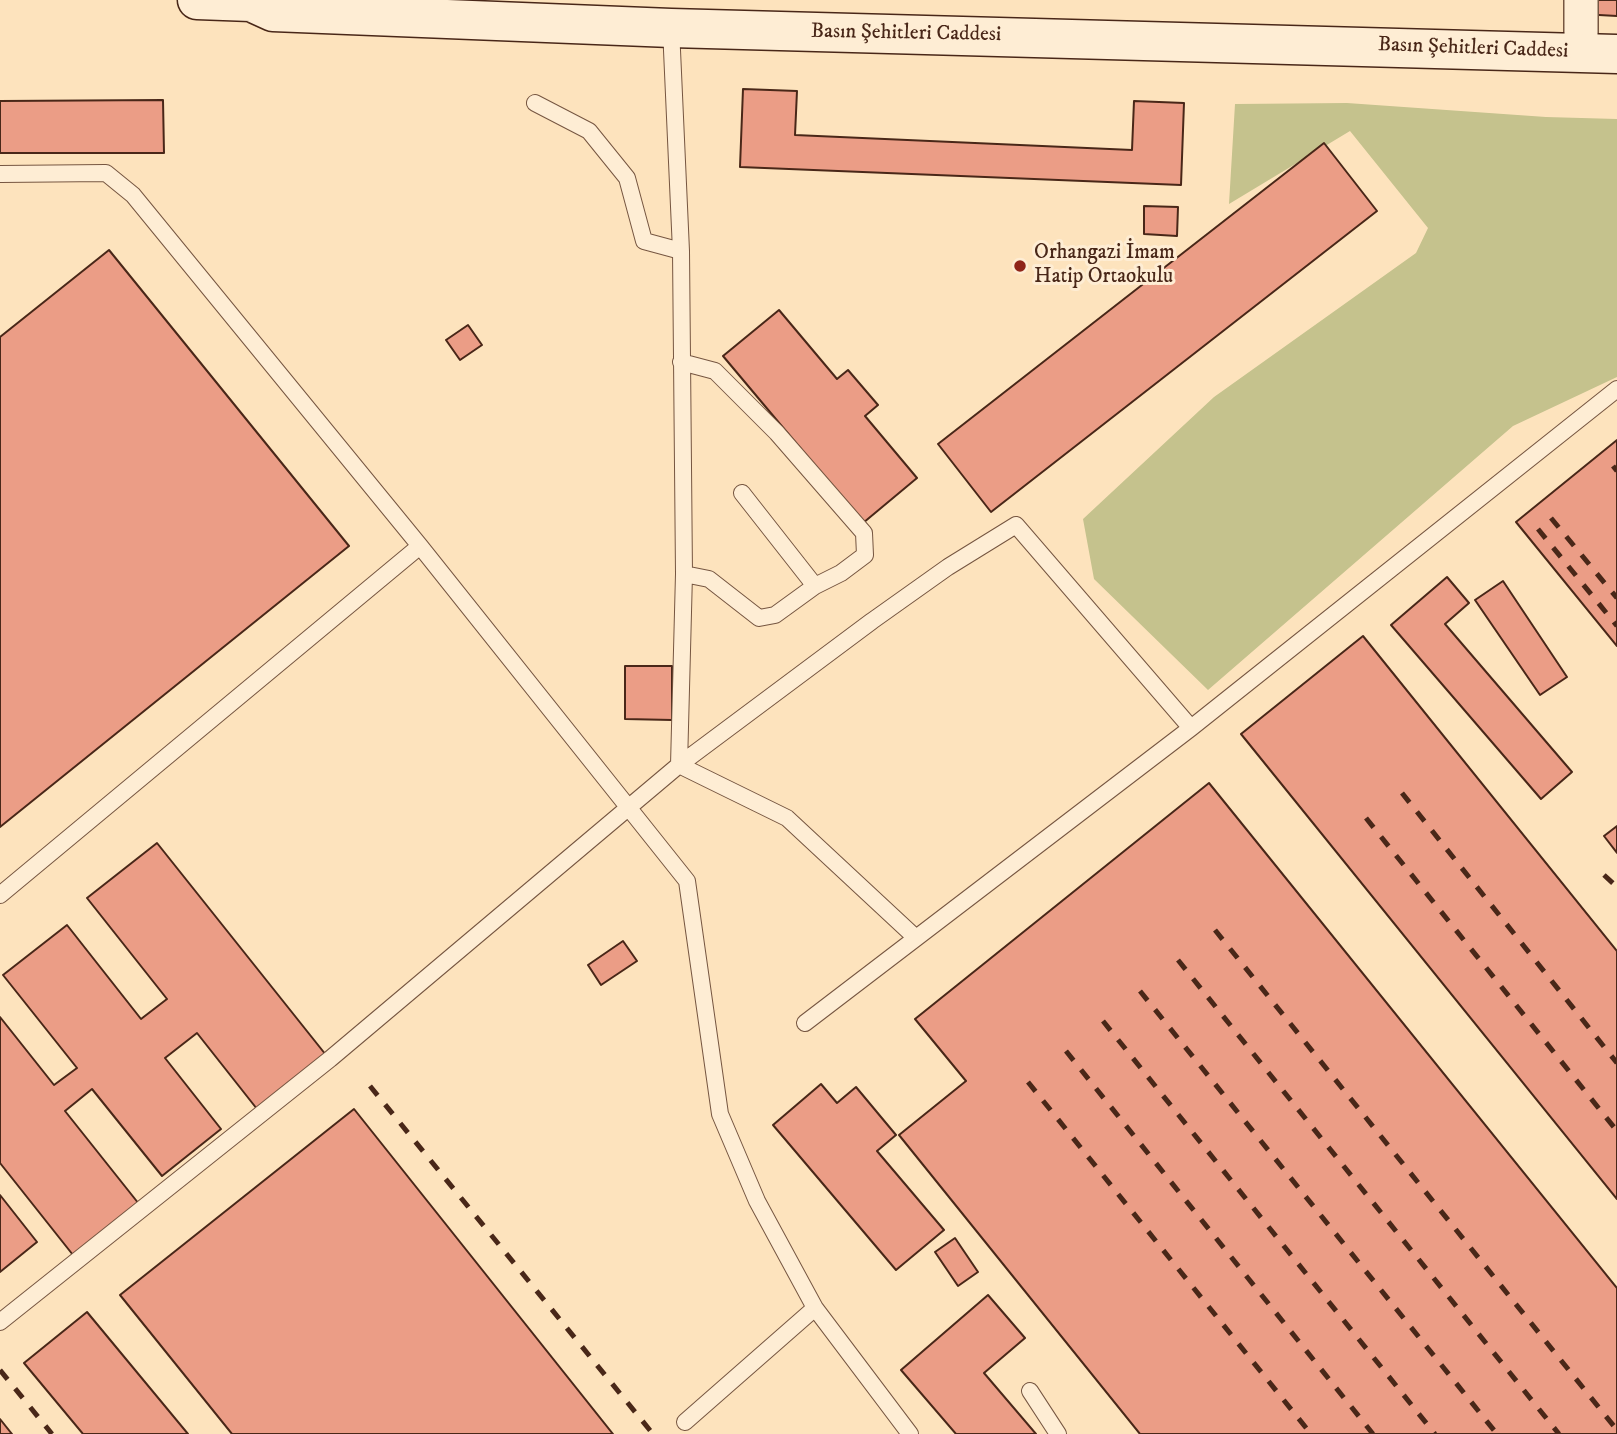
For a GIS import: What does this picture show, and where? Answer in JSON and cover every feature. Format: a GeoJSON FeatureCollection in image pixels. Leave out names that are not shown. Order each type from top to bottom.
{"type":"FeatureCollection","features":[{"type":"Feature","properties":{"kind":"main road","name":"Basın Şehitleri Caddesi"},"geometry":{"type":"LineString","coordinates":[[197,0],[254,1],[273,12],[551,24],[1599,53]]}},
{"type":"Feature","properties":{"kind":"main road"},"geometry":{"type":"LineString","coordinates":[[440,0],[505,3],[551,24]]}},
{"type":"Feature","properties":{"kind":"street"},"geometry":{"type":"LineString","coordinates":[[1581,0],[1599,53]]}},
{"type":"Feature","properties":{"kind":"lane"},"geometry":{"type":"LineString","coordinates":[[671,28],[681,251],[684,574],[678,765]]}},
{"type":"Feature","properties":{"kind":"lane"},"geometry":{"type":"LineString","coordinates":[[535,103],[589,131],[627,178],[644,241],[681,251]]}},
{"type":"Feature","properties":{"kind":"lane"},"geometry":{"type":"LineString","coordinates":[[0,174],[106,173],[133,195],[420,546],[687,881],[720,1114],[757,1201],[815,1308],[910,1434]]}},
{"type":"Feature","properties":{"kind":"lane"},"geometry":{"type":"LineString","coordinates":[[681,362],[715,371],[777,432],[864,533],[864,555],[775,615],[759,618],[709,579],[684,574]]}},
{"type":"Feature","properties":{"kind":"lane"},"geometry":{"type":"LineString","coordinates":[[805,1023],[1191,728],[1617,389]]}},
{"type":"Feature","properties":{"kind":"lane"},"geometry":{"type":"LineString","coordinates":[[742,492],[815,586]]}},
{"type":"Feature","properties":{"kind":"lane"},"geometry":{"type":"LineString","coordinates":[[0,1322],[330,1059],[678,765],[948,567],[1016,525],[1191,728]]}},
{"type":"Feature","properties":{"kind":"lane"},"geometry":{"type":"LineString","coordinates":[[0,895],[420,546]]}},
{"type":"Feature","properties":{"kind":"lane"},"geometry":{"type":"LineString","coordinates":[[678,765],[788,818],[916,938]]}},
{"type":"Feature","properties":{"kind":"lane"},"geometry":{"type":"LineString","coordinates":[[685,1422],[815,1308]]}},
{"type":"Feature","properties":{"kind":"lane"},"geometry":{"type":"LineString","coordinates":[[1030,1391],[1058,1434]]}},
{"type":"Feature","properties":{"kind":"shaded area"},"geometry":{"type":"Polygon","coordinates":[[[1347,103],[1546,117],[1617,119],[1617,377],[1513,426],[1208,690],[1094,579],[1083,519],[1214,397],[1416,253],[1428,228],[1350,131],[1229,204],[1235,104],[1347,103]]]}},
{"type":"Feature","properties":{"kind":"building"},"geometry":{"type":"Polygon","coordinates":[[[1582,0],[1617,0],[1617,16],[1581,14],[1582,0]]]}},
{"type":"Feature","properties":{"kind":"building"},"geometry":{"type":"Polygon","coordinates":[[[743,89],[797,91],[795,135],[1132,150],[1134,101],[1184,103],[1181,185],[740,167],[743,89]]]}},
{"type":"Feature","properties":{"kind":"building"},"geometry":{"type":"Polygon","coordinates":[[[163,100],[164,153],[0,153],[0,101],[163,100]]]}},
{"type":"Feature","properties":{"kind":"building"},"geometry":{"type":"Polygon","coordinates":[[[1324,143],[1377,211],[991,512],[938,444],[1324,143]]]}},
{"type":"Feature","properties":{"kind":"building"},"geometry":{"type":"Polygon","coordinates":[[[1144,206],[1178,207],[1177,236],[1144,234],[1144,206]]]}},
{"type":"Feature","properties":{"kind":"building"},"geometry":{"type":"Polygon","coordinates":[[[109,250],[349,546],[0,827],[0,337],[109,250]]]}},
{"type":"Feature","properties":{"kind":"building"},"geometry":{"type":"Polygon","coordinates":[[[779,310],[837,379],[848,370],[878,405],[865,416],[917,478],[863,523],[723,356],[779,310]]]}},
{"type":"Feature","properties":{"kind":"building"},"geometry":{"type":"Polygon","coordinates":[[[468,325],[482,345],[460,360],[446,340],[468,325]]]}},
{"type":"Feature","properties":{"kind":"building"},"geometry":{"type":"Polygon","coordinates":[[[1617,440],[1617,646],[1516,522],[1617,440]]]}},
{"type":"Feature","properties":{"kind":"building"},"geometry":{"type":"Polygon","coordinates":[[[1447,577],[1469,603],[1445,624],[1572,772],[1541,799],[1391,625],[1447,577]]]}},
{"type":"Feature","properties":{"kind":"building"},"geometry":{"type":"Polygon","coordinates":[[[1503,581],[1567,677],[1540,695],[1475,600],[1503,581]]]}},
{"type":"Feature","properties":{"kind":"building"},"geometry":{"type":"Polygon","coordinates":[[[1363,636],[1617,951],[1617,1199],[1241,734],[1363,636]]]}},
{"type":"Feature","properties":{"kind":"building"},"geometry":{"type":"Polygon","coordinates":[[[625,666],[672,666],[672,720],[625,719],[625,666]]]}},
{"type":"Feature","properties":{"kind":"building"},"geometry":{"type":"Polygon","coordinates":[[[1209,783],[1617,1288],[1617,1434],[1140,1434],[899,1135],[966,1081],[915,1019],[1209,783]]]}},
{"type":"Feature","properties":{"kind":"building"},"geometry":{"type":"Polygon","coordinates":[[[1617,826],[1617,853],[1604,836],[1617,826]]]}},
{"type":"Feature","properties":{"kind":"building"},"geometry":{"type":"Polygon","coordinates":[[[157,843],[326,1055],[257,1109],[197,1033],[165,1058],[221,1129],[162,1176],[92,1089],[65,1111],[139,1204],[73,1255],[0,1163],[0,1017],[54,1085],[77,1068],[3,975],[67,925],[141,1019],[167,999],[87,898],[157,843]]]}},
{"type":"Feature","properties":{"kind":"building"},"geometry":{"type":"Polygon","coordinates":[[[623,941],[637,961],[601,985],[588,965],[623,941]]]}},
{"type":"Feature","properties":{"kind":"building"},"geometry":{"type":"Polygon","coordinates":[[[821,1084],[837,1103],[856,1087],[896,1135],[877,1151],[944,1230],[896,1270],[773,1125],[821,1084]]]}},
{"type":"Feature","properties":{"kind":"building"},"geometry":{"type":"Polygon","coordinates":[[[354,1109],[613,1434],[232,1434],[120,1295],[354,1109]]]}},
{"type":"Feature","properties":{"kind":"building"},"geometry":{"type":"Polygon","coordinates":[[[0,1195],[37,1242],[0,1272],[0,1195]]]}},
{"type":"Feature","properties":{"kind":"building"},"geometry":{"type":"Polygon","coordinates":[[[955,1238],[978,1272],[958,1286],[935,1252],[955,1238]]]}},
{"type":"Feature","properties":{"kind":"building"},"geometry":{"type":"Polygon","coordinates":[[[988,1295],[1025,1338],[984,1373],[1036,1434],[956,1434],[901,1370],[988,1295]]]}},
{"type":"Feature","properties":{"kind":"building"},"geometry":{"type":"Polygon","coordinates":[[[87,1312],[188,1434],[83,1434],[24,1363],[87,1312]]]}},
{"type":"Feature","properties":{"kind":"building"},"geometry":{"type":"Polygon","coordinates":[[[0,1419],[12,1434],[0,1434],[0,1419]]]}},
{"type":"Feature","properties":{"kind":"railway"},"geometry":{"type":"LineString","coordinates":[[1613,466],[1617,471]]}},
{"type":"Feature","properties":{"kind":"railway"},"geometry":{"type":"LineString","coordinates":[[1551,518],[1617,598]]}},
{"type":"Feature","properties":{"kind":"railway"},"geometry":{"type":"LineString","coordinates":[[1538,529],[1617,626]]}},
{"type":"Feature","properties":{"kind":"railway"},"geometry":{"type":"LineString","coordinates":[[1402,793],[1617,1063]]}},
{"type":"Feature","properties":{"kind":"railway"},"geometry":{"type":"LineString","coordinates":[[1366,818],[1617,1131]]}},
{"type":"Feature","properties":{"kind":"railway"},"geometry":{"type":"LineString","coordinates":[[1604,875],[1617,887]]}},
{"type":"Feature","properties":{"kind":"railway"},"geometry":{"type":"LineString","coordinates":[[1215,930],[1617,1430]]}},
{"type":"Feature","properties":{"kind":"railway"},"geometry":{"type":"LineString","coordinates":[[1178,960],[1559,1434]]}},
{"type":"Feature","properties":{"kind":"railway"},"geometry":{"type":"LineString","coordinates":[[1140,991],[1497,1434]]}},
{"type":"Feature","properties":{"kind":"railway"},"geometry":{"type":"LineString","coordinates":[[1103,1021],[1435,1434]]}},
{"type":"Feature","properties":{"kind":"railway"},"geometry":{"type":"LineString","coordinates":[[1066,1051],[1373,1434]]}},
{"type":"Feature","properties":{"kind":"railway"},"geometry":{"type":"LineString","coordinates":[[1028,1082],[1311,1434]]}},
{"type":"Feature","properties":{"kind":"railway"},"geometry":{"type":"LineString","coordinates":[[370,1086],[653,1434]]}},
{"type":"Feature","properties":{"kind":"railway"},"geometry":{"type":"LineString","coordinates":[[0,1370],[52,1434]]}},
{"type":"Feature","properties":{"kind":"place","name":"Orhangazi İmam Hatip Ortaokulu"},"geometry":{"type":"Point","coordinates":[1020,266]}}]}
